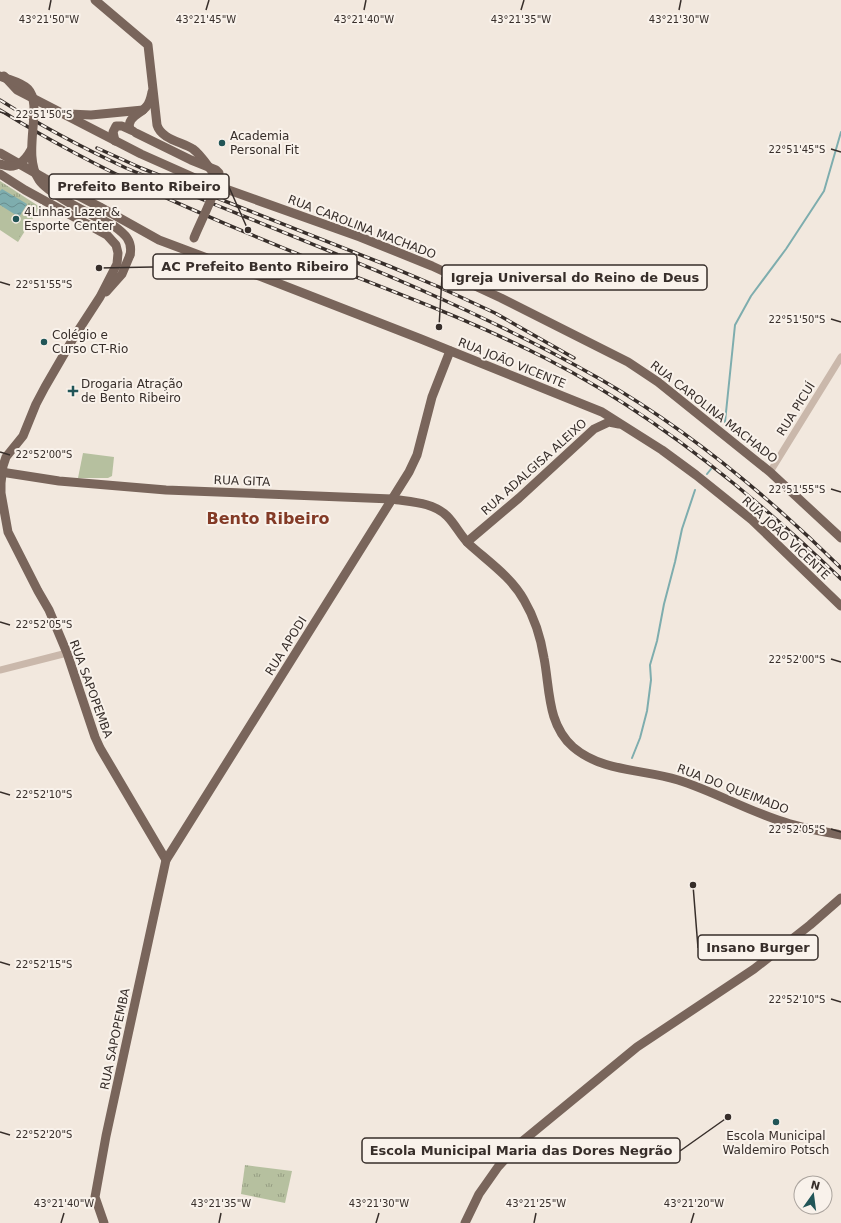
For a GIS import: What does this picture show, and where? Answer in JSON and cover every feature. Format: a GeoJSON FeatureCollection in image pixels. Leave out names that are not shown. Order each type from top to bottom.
{"type":"FeatureCollection","features":[{"type":"Feature","properties":{"kind":"main road"},"geometry":{"type":"LineString","coordinates":[[95,0],[148,45],[152,91],[157,125],[160,132],[194,150],[219,180],[231,190]]}},
{"type":"Feature","properties":{"kind":"main road","name":"RUA CAROLINA MACHADO"},"geometry":{"type":"LineString","coordinates":[[0,72],[17,90],[115,141],[195,178],[395,250],[501,298],[628,362],[644,372],[713,425],[770,472],[841,538]]}},
{"type":"Feature","properties":{"kind":"main road"},"geometry":{"type":"LineString","coordinates":[[0,76],[22,85],[28,89],[32,96],[34,111],[31,150],[32,167],[43,186],[123,233],[130,242],[130,255],[122,274],[110,289],[100,297]]}},
{"type":"Feature","properties":{"kind":"main road"},"geometry":{"type":"LineString","coordinates":[[133,131],[128,126],[130,121],[148,104],[152,91]]}},
{"type":"Feature","properties":{"kind":"main road"},"geometry":{"type":"LineString","coordinates":[[62,113],[91,116],[143,110]]}},
{"type":"Feature","properties":{"kind":"main road"},"geometry":{"type":"LineString","coordinates":[[115,141],[113,134],[115,127],[121,125],[191,160],[219,172],[219,177],[188,251]]}},
{"type":"Feature","properties":{"kind":"main road"},"geometry":{"type":"LineString","coordinates":[[0,164],[10,167],[17,166],[25,160],[31,150]]}},
{"type":"Feature","properties":{"kind":"main road","name":"RUA JOÃO VICENTE"},"geometry":{"type":"LineString","coordinates":[[0,153],[160,240],[262,277],[450,351],[592,408],[614,419],[674,458],[752,520],[841,606]]}},
{"type":"Feature","properties":{"kind":"main road"},"geometry":{"type":"LineString","coordinates":[[0,174],[25,190],[107,235],[116,245],[118,253],[118,264],[100,297],[52,374],[36,404],[26,432],[6,457],[1,472]]}},
{"type":"Feature","properties":{"kind":"main road","name":"RUA APODI"},"geometry":{"type":"LineString","coordinates":[[173,848],[392,499],[417,455],[432,397],[450,351]]}},
{"type":"Feature","properties":{"kind":"main road"},"geometry":{"type":"LineString","coordinates":[[592,408],[596,418],[594,429]]}},
{"type":"Feature","properties":{"kind":"main road","name":"RUA ADALGISA ALEIXO"},"geometry":{"type":"LineString","coordinates":[[467,542],[520,498],[594,429],[609,422],[621,424]]}},
{"type":"Feature","properties":{"kind":"main road","name":"RUA GITA"},"geometry":{"type":"LineString","coordinates":[[1,472],[59,481],[166,490],[392,499],[425,504],[438,508],[448,516],[467,542]]}},
{"type":"Feature","properties":{"kind":"main road","name":"RUA SAPOPEMBA"},"geometry":{"type":"LineString","coordinates":[[1,472],[1,493],[8,532],[49,610],[66,653],[89,722],[100,748],[166,860]]}},
{"type":"Feature","properties":{"kind":"main road","name":"RUA DO QUEIMADO"},"geometry":{"type":"LineString","coordinates":[[467,542],[515,586],[525,600],[537,628],[544,658],[553,718],[559,730],[572,746],[584,756],[598,763],[673,778],[782,822],[841,835]]}},
{"type":"Feature","properties":{"kind":"main road"},"geometry":{"type":"LineString","coordinates":[[155,842],[166,847],[173,848]]}},
{"type":"Feature","properties":{"kind":"main road","name":"RUA SAPOPEMBA"},"geometry":{"type":"LineString","coordinates":[[104,1223],[95,1197],[106,1136],[166,860],[173,848]]}},
{"type":"Feature","properties":{"kind":"main road"},"geometry":{"type":"LineString","coordinates":[[465,1223],[479,1194],[498,1167],[519,1144],[637,1047],[754,969],[810,925],[841,898]]}},
{"type":"Feature","properties":{"kind":"street","name":"RUA PICUÍ"},"geometry":{"type":"LineString","coordinates":[[770,472],[841,357]]}},
{"type":"Feature","properties":{"kind":"street"},"geometry":{"type":"LineString","coordinates":[[0,670],[66,653]]}},
{"type":"Feature","properties":{"kind":"green space","name":"4Linhas Lazer & Esporte Center"},"geometry":{"type":"Polygon","coordinates":[[[0,181],[40,207],[18,242],[0,230],[0,181]]]}},
{"type":"Feature","properties":{"kind":"green space"},"geometry":{"type":"Polygon","coordinates":[[[0,210],[26,226],[17,240],[0,229],[0,210]]]}},
{"type":"Feature","properties":{"kind":"green space"},"geometry":{"type":"Polygon","coordinates":[[[83,453],[114,457],[112,476],[108,478],[78,478],[83,453]]]}},
{"type":"Feature","properties":{"kind":"green space"},"geometry":{"type":"Polygon","coordinates":[[[245,1165],[292,1171],[285,1203],[241,1194],[245,1165]]]}},
{"type":"Feature","properties":{"kind":"water"},"geometry":{"type":"Polygon","coordinates":[[[2,189],[27,204],[19,217],[0,205],[0,191],[2,189]]]}},
{"type":"Feature","properties":{"kind":"waterway"},"geometry":{"type":"LineString","coordinates":[[725,422],[735,325],[751,296],[786,249],[824,191],[841,132]]}},
{"type":"Feature","properties":{"kind":"waterway"},"geometry":{"type":"LineString","coordinates":[[707,474],[711,469]]}},
{"type":"Feature","properties":{"kind":"waterway"},"geometry":{"type":"LineString","coordinates":[[632,758],[640,738],[647,711],[651,680],[650,665],[657,641],[664,604],[682,529],[695,490]]}},
{"type":"Feature","properties":{"kind":"railway"},"geometry":{"type":"LineString","coordinates":[[0,100],[62,136],[126,168],[426,292],[485,319],[600,379],[696,442],[756,490],[841,568]]}},
{"type":"Feature","properties":{"kind":"railway"},"geometry":{"type":"LineString","coordinates":[[0,110],[78,155],[159,195],[283,248],[464,320],[545,358],[586,380],[664,430],[738,486],[808,547],[841,579]]}},
{"type":"Feature","properties":{"kind":"railway"},"geometry":{"type":"LineString","coordinates":[[97,148],[141,168],[439,287],[495,313],[574,358]]}},
{"type":"Feature","properties":{"kind":"place","name":"Academia Personal Fit"},"geometry":{"type":"Point","coordinates":[222,143]}},
{"type":"Feature","properties":{"kind":"place","name":"4Linhas Lazer & Esporte Center"},"geometry":{"type":"Point","coordinates":[16,219]}},
{"type":"Feature","properties":{"kind":"place","name":"Prefeito Bento Ribeiro"},"geometry":{"type":"Point","coordinates":[248,230]}},
{"type":"Feature","properties":{"kind":"place","name":"AC Prefeito Bento Ribeiro"},"geometry":{"type":"Point","coordinates":[99,268]}},
{"type":"Feature","properties":{"kind":"place","name":"Igreja Universal do Reino de Deus"},"geometry":{"type":"Point","coordinates":[439,327]}},
{"type":"Feature","properties":{"kind":"place","name":"Colégio e Curso CT-Rio"},"geometry":{"type":"Point","coordinates":[44,342]}},
{"type":"Feature","properties":{"kind":"place","name":"Drogaria Atração de Bento Ribeiro"},"geometry":{"type":"Point","coordinates":[73,391]}},
{"type":"Feature","properties":{"kind":"place","name":"Insano Burger"},"geometry":{"type":"Point","coordinates":[693,885]}},
{"type":"Feature","properties":{"kind":"place","name":"Escola Municipal Maria das Dores Negrão"},"geometry":{"type":"Point","coordinates":[728,1117]}},
{"type":"Feature","properties":{"kind":"place","name":"Escola Municipal Waldemiro Potsch"},"geometry":{"type":"Point","coordinates":[776,1122]}},
{"type":"Feature","properties":{"kind":"district","name":"Bento Ribeiro"},"geometry":{"type":"Point","coordinates":[268,518]}}]}
